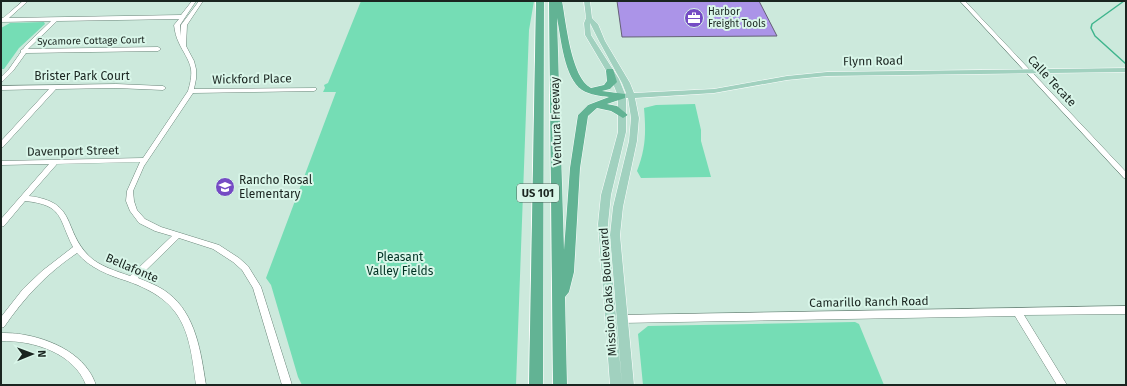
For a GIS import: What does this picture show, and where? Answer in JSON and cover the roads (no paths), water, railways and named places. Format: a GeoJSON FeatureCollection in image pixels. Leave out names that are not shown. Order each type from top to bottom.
{"type":"FeatureCollection","features":[{"type":"Feature","properties":{"kind":"highway","name":"Ventura Freeway"},"geometry":{"type":"LineString","coordinates":[[536,385],[540,1]]}},
{"type":"Feature","properties":{"kind":"highway","name":"Ventura Freeway"},"geometry":{"type":"LineString","coordinates":[[553,1],[560,385]]}},
{"type":"Feature","properties":{"kind":"highway"},"geometry":{"type":"LineString","coordinates":[[558,1],[576,77],[585,87],[598,92],[626,96]]}},
{"type":"Feature","properties":{"kind":"highway"},"geometry":{"type":"LineString","coordinates":[[585,87],[594,89],[607,87],[612,82],[610,71]]}},
{"type":"Feature","properties":{"kind":"highway"},"geometry":{"type":"LineString","coordinates":[[559,304],[568,272],[575,168],[579,145],[580,126],[583,115],[591,107],[626,96]]}},
{"type":"Feature","properties":{"kind":"highway"},"geometry":{"type":"LineString","coordinates":[[591,107],[609,106],[623,115]]}},
{"type":"Feature","properties":{"kind":"main road","name":"Mission Oaks Boulevard"},"geometry":{"type":"LineString","coordinates":[[587,1],[589,18],[587,24],[588,35],[626,96],[635,118],[633,142],[618,207],[615,235],[617,383]]}},
{"type":"Feature","properties":{"kind":"main road","name":"Mission Oaks Boulevard"},"geometry":{"type":"LineString","coordinates":[[589,18],[595,24],[602,41],[623,76],[626,96],[620,144],[609,184],[604,213],[604,234],[628,385]]}},
{"type":"Feature","properties":{"kind":"main road","name":"Flynn Road"},"geometry":{"type":"LineString","coordinates":[[626,96],[714,91],[787,78],[827,74],[1126,70]]}},
{"type":"Feature","properties":{"kind":"street"},"geometry":{"type":"LineString","coordinates":[[2,20],[26,1]]}},
{"type":"Feature","properties":{"kind":"street"},"geometry":{"type":"LineString","coordinates":[[194,1],[177,25],[177,33],[194,66],[194,81],[191,91],[145,160],[134,180],[130,191],[130,201],[134,212],[148,223],[178,235],[204,242],[221,250],[236,260],[252,277],[265,308],[287,385]]}},
{"type":"Feature","properties":{"kind":"street"},"geometry":{"type":"LineString","coordinates":[[184,46],[184,25],[201,1]]}},
{"type":"Feature","properties":{"kind":"street","name":"Calle Tecate"},"geometry":{"type":"LineString","coordinates":[[962,1],[1126,176]]}},
{"type":"Feature","properties":{"kind":"street"},"geometry":{"type":"LineString","coordinates":[[2,20],[182,16]]}},
{"type":"Feature","properties":{"kind":"street"},"geometry":{"type":"LineString","coordinates":[[1,80],[11,70],[24,51],[56,19]]}},
{"type":"Feature","properties":{"kind":"street","name":"Sycamore Cottage Court"},"geometry":{"type":"LineString","coordinates":[[24,51],[158,49]]}},
{"type":"Feature","properties":{"kind":"street","name":"Brister Park Court"},"geometry":{"type":"LineString","coordinates":[[1,88],[116,86],[163,88]]}},
{"type":"Feature","properties":{"kind":"street"},"geometry":{"type":"LineString","coordinates":[[1,145],[54,87]]}},
{"type":"Feature","properties":{"kind":"street","name":"Wickford Place"},"geometry":{"type":"LineString","coordinates":[[191,91],[314,89]]}},
{"type":"Feature","properties":{"kind":"street","name":"Davenport Street"},"geometry":{"type":"LineString","coordinates":[[1,163],[145,160]]}},
{"type":"Feature","properties":{"kind":"street"},"geometry":{"type":"LineString","coordinates":[[1,224],[55,162]]}},
{"type":"Feature","properties":{"kind":"street","name":"Bellafonte"},"geometry":{"type":"LineString","coordinates":[[25,198],[49,203],[62,212],[78,248],[98,267],[132,279],[156,290],[175,304],[186,322],[195,345],[202,385]]}},
{"type":"Feature","properties":{"kind":"street"},"geometry":{"type":"LineString","coordinates":[[132,279],[178,235]]}},
{"type":"Feature","properties":{"kind":"street"},"geometry":{"type":"LineString","coordinates":[[1,324],[20,296],[42,274],[78,248]]}},
{"type":"Feature","properties":{"kind":"street","name":"Camarillo Ranch Road"},"geometry":{"type":"LineString","coordinates":[[617,319],[1126,310]]}},
{"type":"Feature","properties":{"kind":"street"},"geometry":{"type":"LineString","coordinates":[[1017,312],[1062,385]]}},
{"type":"Feature","properties":{"kind":"street"},"geometry":{"type":"LineString","coordinates":[[1,337],[15,337],[35,341],[59,351],[80,365],[91,385]]}},
{"type":"Feature","properties":{"kind":"waterway"},"geometry":{"type":"LineString","coordinates":[[1124,1],[1092,24],[1091,28],[1095,36],[1126,64]]}},
{"type":"Feature","properties":{"kind":"place","name":"Harbor Freight Tools"},"geometry":{"type":"Point","coordinates":[694,18]}},
{"type":"Feature","properties":{"kind":"place","name":"Rancho Rosal Elementary"},"geometry":{"type":"Point","coordinates":[225,187]}},
{"type":"Feature","properties":{"kind":"park label","name":"Pleasant Valley Fields"},"geometry":{"type":"Point","coordinates":[400,264]}}]}
